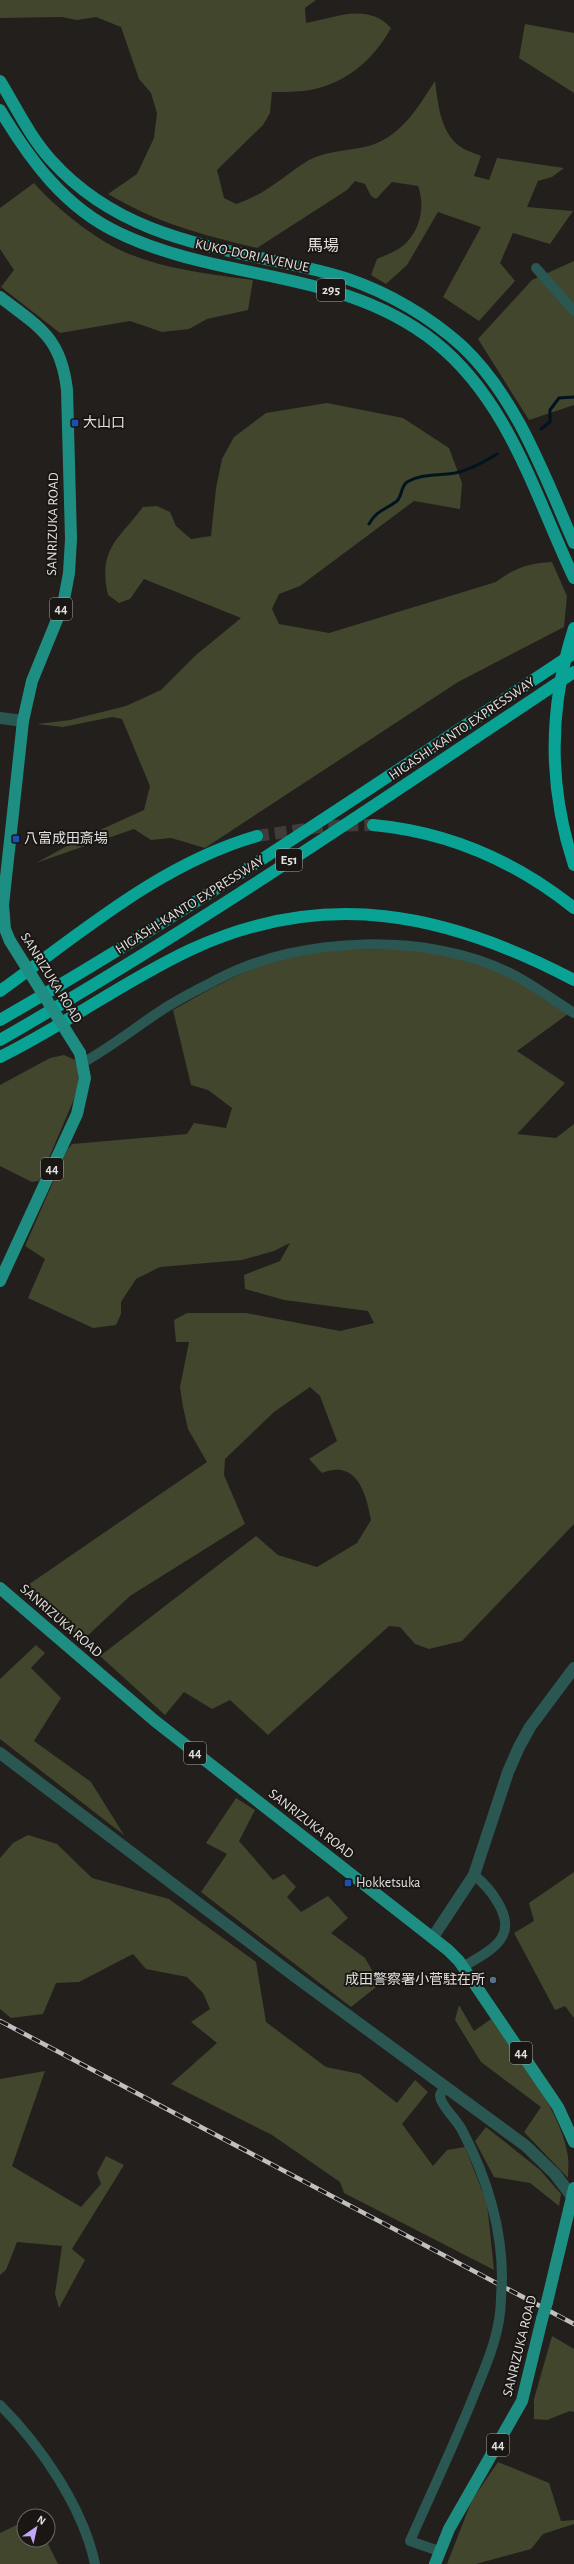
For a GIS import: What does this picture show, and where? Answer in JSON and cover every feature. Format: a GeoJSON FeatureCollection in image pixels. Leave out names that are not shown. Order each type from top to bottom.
{"type":"FeatureCollection","features":[{"type":"Feature","properties":{"kind":"highway","name":"KUKO-DORI AVENUE"},"geometry":{"type":"LineString","coordinates":[[0,81],[34,138],[50,160],[88,194],[123,217],[144,227],[183,240],[346,278],[398,301],[440,329],[462,347],[498,389],[535,454],[574,543]]}},
{"type":"Feature","properties":{"kind":"highway","name":"KUKO-DORI AVENUE"},"geometry":{"type":"LineString","coordinates":[[0,110],[19,141],[47,178],[77,206],[118,233],[184,258],[311,284],[352,296],[392,314],[434,342],[470,376],[498,416],[530,478],[574,578]]}},
{"type":"Feature","properties":{"kind":"highway"},"geometry":{"type":"LineString","coordinates":[[574,628],[558,692],[554,744],[561,816],[574,866]]}},
{"type":"Feature","properties":{"kind":"highway","name":"HIGASHI-KANTO EXPRESSWAY"},"geometry":{"type":"LineString","coordinates":[[0,1020],[140,936],[327,817],[574,654]]}},
{"type":"Feature","properties":{"kind":"highway","name":"HIGASHI-KANTO EXPRESSWAY"},"geometry":{"type":"LineString","coordinates":[[0,1040],[95,983],[384,800],[574,672]]}},
{"type":"Feature","properties":{"kind":"highway"},"geometry":{"type":"LineString","coordinates":[[373,825],[417,831],[459,842],[525,873],[574,908]]}},
{"type":"Feature","properties":{"kind":"highway"},"geometry":{"type":"LineString","coordinates":[[0,991],[120,905],[169,873],[227,845],[257,836]]}},
{"type":"Feature","properties":{"kind":"highway"},"geometry":{"type":"LineString","coordinates":[[0,1057],[189,950],[260,924],[315,914],[371,914],[449,928],[512,950],[574,980]]}},
{"type":"Feature","properties":{"kind":"main road","name":"SANRIZUKA ROAD"},"geometry":{"type":"LineString","coordinates":[[0,297],[41,329],[52,341],[64,367],[67,390],[71,539],[69,573],[62,605],[32,681],[23,721],[3,904],[5,929],[10,941],[82,1057]]}},
{"type":"Feature","properties":{"kind":"main road","name":"44"},"geometry":{"type":"LineString","coordinates":[[0,1281],[77,1114],[85,1078],[82,1057]]}},
{"type":"Feature","properties":{"kind":"main road","name":"SANRIZUKA ROAD"},"geometry":{"type":"LineString","coordinates":[[0,1588],[155,1721],[433,1937],[463,1967],[558,2107],[574,2142]]}},
{"type":"Feature","properties":{"kind":"main road","name":"SANRIZUKA ROAD"},"geometry":{"type":"LineString","coordinates":[[435,2564],[448,2529],[522,2401],[572,2204],[574,2188]]}},
{"type":"Feature","properties":{"kind":"street"},"geometry":{"type":"LineString","coordinates":[[536,268],[574,311]]}},
{"type":"Feature","properties":{"kind":"street"},"geometry":{"type":"LineString","coordinates":[[0,718],[23,721]]}},
{"type":"Feature","properties":{"kind":"street"},"geometry":{"type":"LineString","coordinates":[[82,1057],[163,1009],[222,977],[263,960],[307,948],[388,945],[422,947],[454,953],[510,973],[574,1013]]}},
{"type":"Feature","properties":{"kind":"street"},"geometry":{"type":"LineString","coordinates":[[433,1937],[474,1875],[486,1844],[508,1772],[519,1747],[530,1727],[574,1668]]}},
{"type":"Feature","properties":{"kind":"street"},"geometry":{"type":"LineString","coordinates":[[0,1753],[297,1978],[526,2146],[555,2174],[572,2204]]}},
{"type":"Feature","properties":{"kind":"street"},"geometry":{"type":"LineString","coordinates":[[463,1967],[497,1943],[504,1932],[505,1922],[490,1889],[474,1875]]}},
{"type":"Feature","properties":{"kind":"street"},"geometry":{"type":"LineString","coordinates":[[439,2551],[410,2542],[468,2412],[486,2366],[501,2312],[502,2278],[500,2240],[486,2183],[461,2128],[441,2100],[440,2095],[445,2086]]}},
{"type":"Feature","properties":{"kind":"street"},"geometry":{"type":"LineString","coordinates":[[0,2405],[52,2471],[74,2507],[91,2546],[96,2564]]}},
{"type":"Feature","properties":{"kind":"green space"},"geometry":{"type":"Polygon","coordinates":[[[0,0],[316,0],[305,8],[306,23],[350,14],[372,16],[382,20],[391,28],[375,51],[355,70],[331,84],[317,88],[299,91],[272,92],[270,113],[263,125],[217,170],[224,198],[236,204],[247,200],[266,190],[309,160],[332,152],[372,145],[383,140],[393,134],[409,119],[435,81],[441,116],[447,132],[460,147],[481,156],[474,176],[489,180],[497,158],[564,168],[552,177],[538,181],[527,207],[573,211],[550,244],[513,233],[500,263],[515,281],[479,321],[443,297],[481,227],[438,212],[407,265],[386,284],[371,275],[377,259],[404,245],[416,230],[421,208],[418,186],[392,182],[376,199],[371,196],[365,184],[355,181],[347,190],[257,248],[198,233],[163,221],[108,194],[137,174],[154,138],[157,113],[151,93],[139,79],[121,27],[96,17],[77,20],[62,17],[0,18],[0,0]]]}},
{"type":"Feature","properties":{"kind":"green space"},"geometry":{"type":"Polygon","coordinates":[[[525,24],[574,33],[574,93],[519,58],[525,24]]]}},
{"type":"Feature","properties":{"kind":"green space"},"geometry":{"type":"Polygon","coordinates":[[[34,183],[52,202],[74,220],[97,237],[120,250],[152,262],[186,270],[253,280],[248,310],[207,319],[189,329],[162,332],[130,321],[60,333],[1,287],[14,270],[0,249],[0,208],[34,183]]]}},
{"type":"Feature","properties":{"kind":"green space"},"geometry":{"type":"Polygon","coordinates":[[[574,261],[574,405],[529,420],[478,339],[532,280],[574,261]]]}},
{"type":"Feature","properties":{"kind":"green space"},"geometry":{"type":"Polygon","coordinates":[[[327,403],[403,418],[449,448],[462,483],[460,509],[414,501],[300,586],[279,594],[272,609],[279,624],[329,633],[496,582],[509,573],[522,567],[552,562],[567,596],[564,627],[458,682],[205,848],[171,838],[151,840],[134,829],[36,863],[78,840],[144,810],[150,786],[122,719],[112,717],[63,727],[37,724],[70,720],[126,706],[161,690],[196,655],[241,618],[144,579],[130,599],[119,603],[108,595],[106,579],[108,556],[112,546],[143,507],[157,506],[170,512],[176,526],[191,539],[211,536],[216,488],[222,459],[234,437],[266,413],[327,403]]]}},
{"type":"Feature","properties":{"kind":"green space"},"geometry":{"type":"Polygon","coordinates":[[[350,949],[391,949],[452,957],[496,971],[533,990],[568,1014],[517,1051],[565,1083],[517,1134],[556,1138],[574,1124],[574,1524],[462,1641],[429,1649],[415,1644],[400,1627],[389,1626],[268,1735],[230,1700],[212,1709],[184,1692],[165,1715],[100,1656],[256,1536],[278,1555],[317,1567],[357,1543],[371,1520],[363,1490],[358,1481],[352,1475],[344,1471],[334,1470],[322,1473],[309,1459],[337,1441],[320,1396],[310,1387],[274,1412],[225,1459],[224,1475],[245,1524],[130,1596],[83,1640],[25,1587],[207,1462],[188,1429],[180,1387],[189,1342],[176,1342],[174,1320],[187,1313],[246,1313],[340,1331],[374,1323],[368,1311],[284,1300],[245,1289],[244,1275],[280,1261],[290,1243],[274,1251],[242,1260],[160,1267],[136,1279],[121,1302],[121,1314],[116,1325],[93,1328],[28,1298],[45,1259],[25,1246],[67,1150],[72,1144],[187,1134],[194,1123],[226,1128],[232,1108],[208,1090],[191,1085],[173,1010],[239,974],[294,954],[350,949]]]}},
{"type":"Feature","properties":{"kind":"green space"},"geometry":{"type":"Polygon","coordinates":[[[64,1055],[75,1060],[79,1076],[78,1090],[39,1181],[32,1182],[0,1166],[0,1085],[50,1058],[64,1055]]]}},
{"type":"Feature","properties":{"kind":"green space"},"geometry":{"type":"Polygon","coordinates":[[[36,1645],[45,1653],[31,1668],[61,1698],[34,1741],[91,1782],[124,1835],[0,1739],[0,1679],[36,1645]]]}},
{"type":"Feature","properties":{"kind":"green space"},"geometry":{"type":"Polygon","coordinates":[[[236,1798],[255,1810],[239,1841],[273,1880],[284,1874],[296,1887],[287,1897],[301,1912],[328,1896],[348,1918],[331,1933],[365,1958],[380,1984],[351,2007],[201,1892],[227,1854],[206,1843],[236,1798]]]}},
{"type":"Feature","properties":{"kind":"green space"},"geometry":{"type":"Polygon","coordinates":[[[28,1835],[57,1844],[92,1878],[169,1899],[256,1962],[266,2022],[326,2067],[360,2074],[397,2103],[415,2080],[428,2092],[402,2124],[433,2166],[447,2150],[465,2147],[487,2203],[494,2270],[344,2193],[340,2182],[272,2135],[171,2084],[217,2043],[191,2022],[210,2009],[203,1993],[187,1977],[146,1969],[133,1954],[79,1982],[56,1983],[43,2014],[11,2018],[0,2009],[0,1858],[13,1843],[28,1835]]]}},
{"type":"Feature","properties":{"kind":"green space"},"geometry":{"type":"Polygon","coordinates":[[[574,1872],[574,2018],[565,2006],[555,2010],[514,1933],[534,1921],[529,1903],[574,1872]]]}},
{"type":"Feature","properties":{"kind":"green space"},"geometry":{"type":"Polygon","coordinates":[[[459,2005],[474,2031],[491,2019],[537,2085],[557,2121],[564,2139],[568,2160],[568,2178],[524,2132],[541,2107],[481,2062],[455,2020],[459,2005]]]}},
{"type":"Feature","properties":{"kind":"green space"},"geometry":{"type":"Polygon","coordinates":[[[45,2071],[12,2166],[81,2207],[101,2184],[97,2173],[106,2156],[124,2165],[72,2249],[85,2260],[59,2308],[55,2294],[62,2246],[17,2242],[6,2270],[0,2275],[0,2079],[45,2071]]]}},
{"type":"Feature","properties":{"kind":"green space"},"geometry":{"type":"Polygon","coordinates":[[[486,2127],[540,2170],[561,2194],[559,2206],[530,2183],[494,2177],[475,2141],[486,2127]]]}},
{"type":"Feature","properties":{"kind":"green space"},"geometry":{"type":"Polygon","coordinates":[[[552,2336],[574,2349],[574,2412],[570,2411],[547,2420],[534,2419],[534,2399],[552,2336]]]}},
{"type":"Feature","properties":{"kind":"green space"},"geometry":{"type":"Polygon","coordinates":[[[498,2462],[549,2483],[561,2521],[574,2520],[574,2524],[543,2534],[531,2549],[476,2564],[447,2564],[472,2500],[498,2462]]]}},
{"type":"Feature","properties":{"kind":"green space"},"geometry":{"type":"Polygon","coordinates":[[[16,2525],[16,2548],[50,2548],[58,2564],[0,2564],[0,2533],[16,2525]]]}},
{"type":"Feature","properties":{"kind":"waterway"},"geometry":{"type":"LineString","coordinates":[[541,429],[550,422],[550,410],[559,398],[574,397]]}},
{"type":"Feature","properties":{"kind":"waterway"},"geometry":{"type":"LineString","coordinates":[[369,524],[378,513],[397,501],[407,482],[419,477],[461,472],[497,454]]}},
{"type":"Feature","properties":{"kind":"tunnel"},"geometry":{"type":"LineString","coordinates":[[257,836],[327,826],[373,825]]}},
{"type":"Feature","properties":{"kind":"railway"},"geometry":{"type":"LineString","coordinates":[[0,2021],[574,2324]]}},
{"type":"Feature","properties":{"kind":"place","name":"大山口"},"geometry":{"type":"Point","coordinates":[75,423]}},
{"type":"Feature","properties":{"kind":"place","name":"八富成田斎場"},"geometry":{"type":"Point","coordinates":[16,839]}},
{"type":"Feature","properties":{"kind":"place","name":"Hokketsuka"},"geometry":{"type":"Point","coordinates":[348,1883]}},
{"type":"Feature","properties":{"kind":"place","name":"成田警察署小菅駐在所"},"geometry":{"type":"Point","coordinates":[493,1980]}},
{"type":"Feature","properties":{"kind":"district","name":"馬場"},"geometry":{"type":"Point","coordinates":[323,246]}}]}
